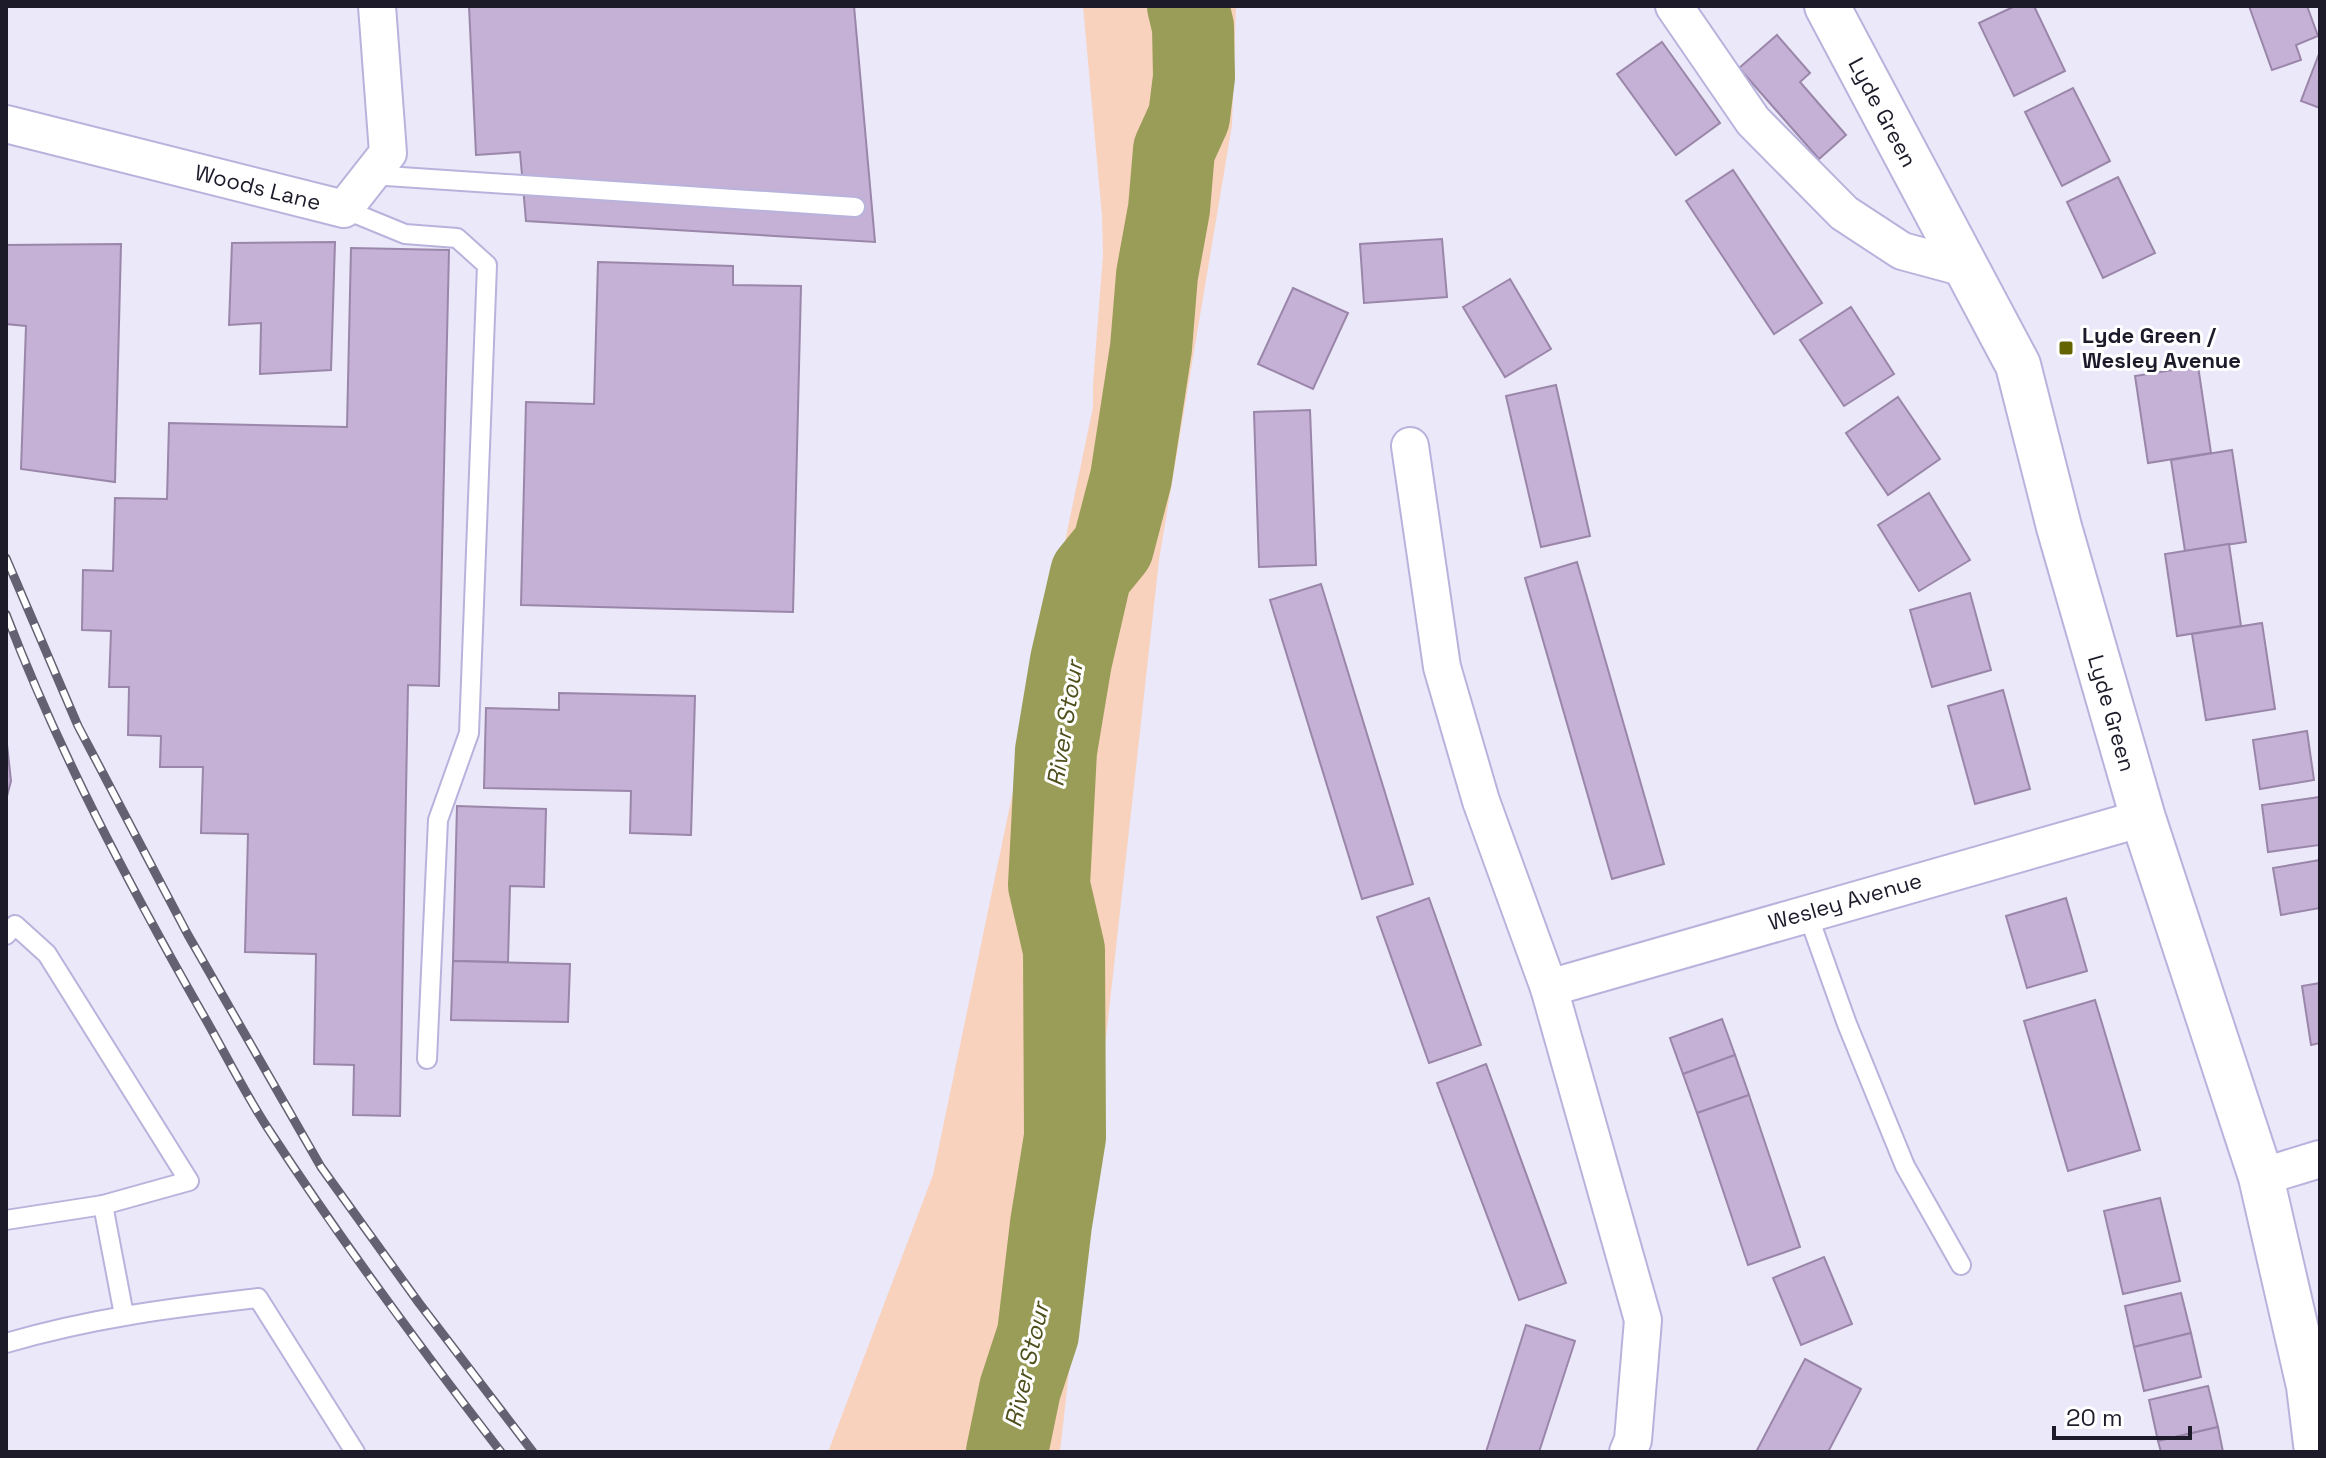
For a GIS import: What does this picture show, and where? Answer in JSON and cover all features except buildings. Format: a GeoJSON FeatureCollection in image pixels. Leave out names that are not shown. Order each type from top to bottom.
{"type":"FeatureCollection","features":[{"type":"Feature","properties":{"kind":"street","name":"Woods Lane"},"geometry":{"type":"LineString","coordinates":[[6,124],[344,209],[388,153],[377,6]]}},
{"type":"Feature","properties":{"kind":"street"},"geometry":{"type":"LineString","coordinates":[[1674,6],[1753,121],[1844,213],[1902,251],[1965,268]]}},
{"type":"Feature","properties":{"kind":"street","name":"Lyde Green"},"geometry":{"type":"LineString","coordinates":[[1827,6],[2018,365],[2059,527],[2143,818],[2261,1177],[2309,1386],[2317,1452]]}},
{"type":"Feature","properties":{"kind":"street"},"geometry":{"type":"LineString","coordinates":[[1410,446],[1442,667],[1481,801],[1549,988],[1643,1320],[1633,1440],[1628,1452]]}},
{"type":"Feature","properties":{"kind":"street","name":"Wesley Avenue"},"geometry":{"type":"LineString","coordinates":[[1549,988],[2143,818]]}},
{"type":"Feature","properties":{"kind":"street"},"geometry":{"type":"LineString","coordinates":[[2261,1177],[2320,1159]]}},
{"type":"Feature","properties":{"kind":"lane"},"geometry":{"type":"LineString","coordinates":[[371,175],[855,207]]}},
{"type":"Feature","properties":{"kind":"lane"},"geometry":{"type":"LineString","coordinates":[[344,209],[405,234],[457,238],[487,265],[469,733],[438,820],[427,1059]]}},
{"type":"Feature","properties":{"kind":"lane"},"geometry":{"type":"LineString","coordinates":[[1807,912],[1847,1024],[1905,1166],[1961,1265]]}},
{"type":"Feature","properties":{"kind":"lane"},"geometry":{"type":"LineString","coordinates":[[6,935],[15,925],[47,954],[189,1181],[103,1205],[6,1220]]}},
{"type":"Feature","properties":{"kind":"lane"},"geometry":{"type":"LineString","coordinates":[[103,1205],[124,1315]]}},
{"type":"Feature","properties":{"kind":"lane"},"geometry":{"type":"LineString","coordinates":[[6,1343],[69,1325],[124,1315],[258,1298],[355,1452]]}},
{"type":"Feature","properties":{"kind":"shaded area"},"geometry":{"type":"Polygon","coordinates":[[[1083,6],[1236,6],[1232,125],[1159,560],[1060,1452],[828,1452],[933,1175],[1093,407],[1103,255],[1083,6]]]}},
{"type":"Feature","properties":{"kind":"waterway","name":"River Stour"},"geometry":{"type":"LineString","coordinates":[[1007,1452],[1020,1389],[1038,1334],[1065,1137],[1064,950],[1049,885],[1056,751],[1071,661],[1091,574],[1113,547],[1131,478],[1151,348],[1157,275],[1169,209],[1174,150],[1189,117],[1194,77],[1193,27],[1188,6]]}},
{"type":"Feature","properties":{"kind":"railway"},"geometry":{"type":"LineString","coordinates":[[6,558],[78,726],[188,935],[321,1167],[419,1303],[533,1452]]}},
{"type":"Feature","properties":{"kind":"railway"},"geometry":{"type":"LineString","coordinates":[[6,614],[96,816],[250,1099],[351,1251],[501,1452]]}},
{"type":"Feature","properties":{"kind":"place","name":"Lyde Green / Wesley Avenue"},"geometry":{"type":"Point","coordinates":[2066,348]}}]}
